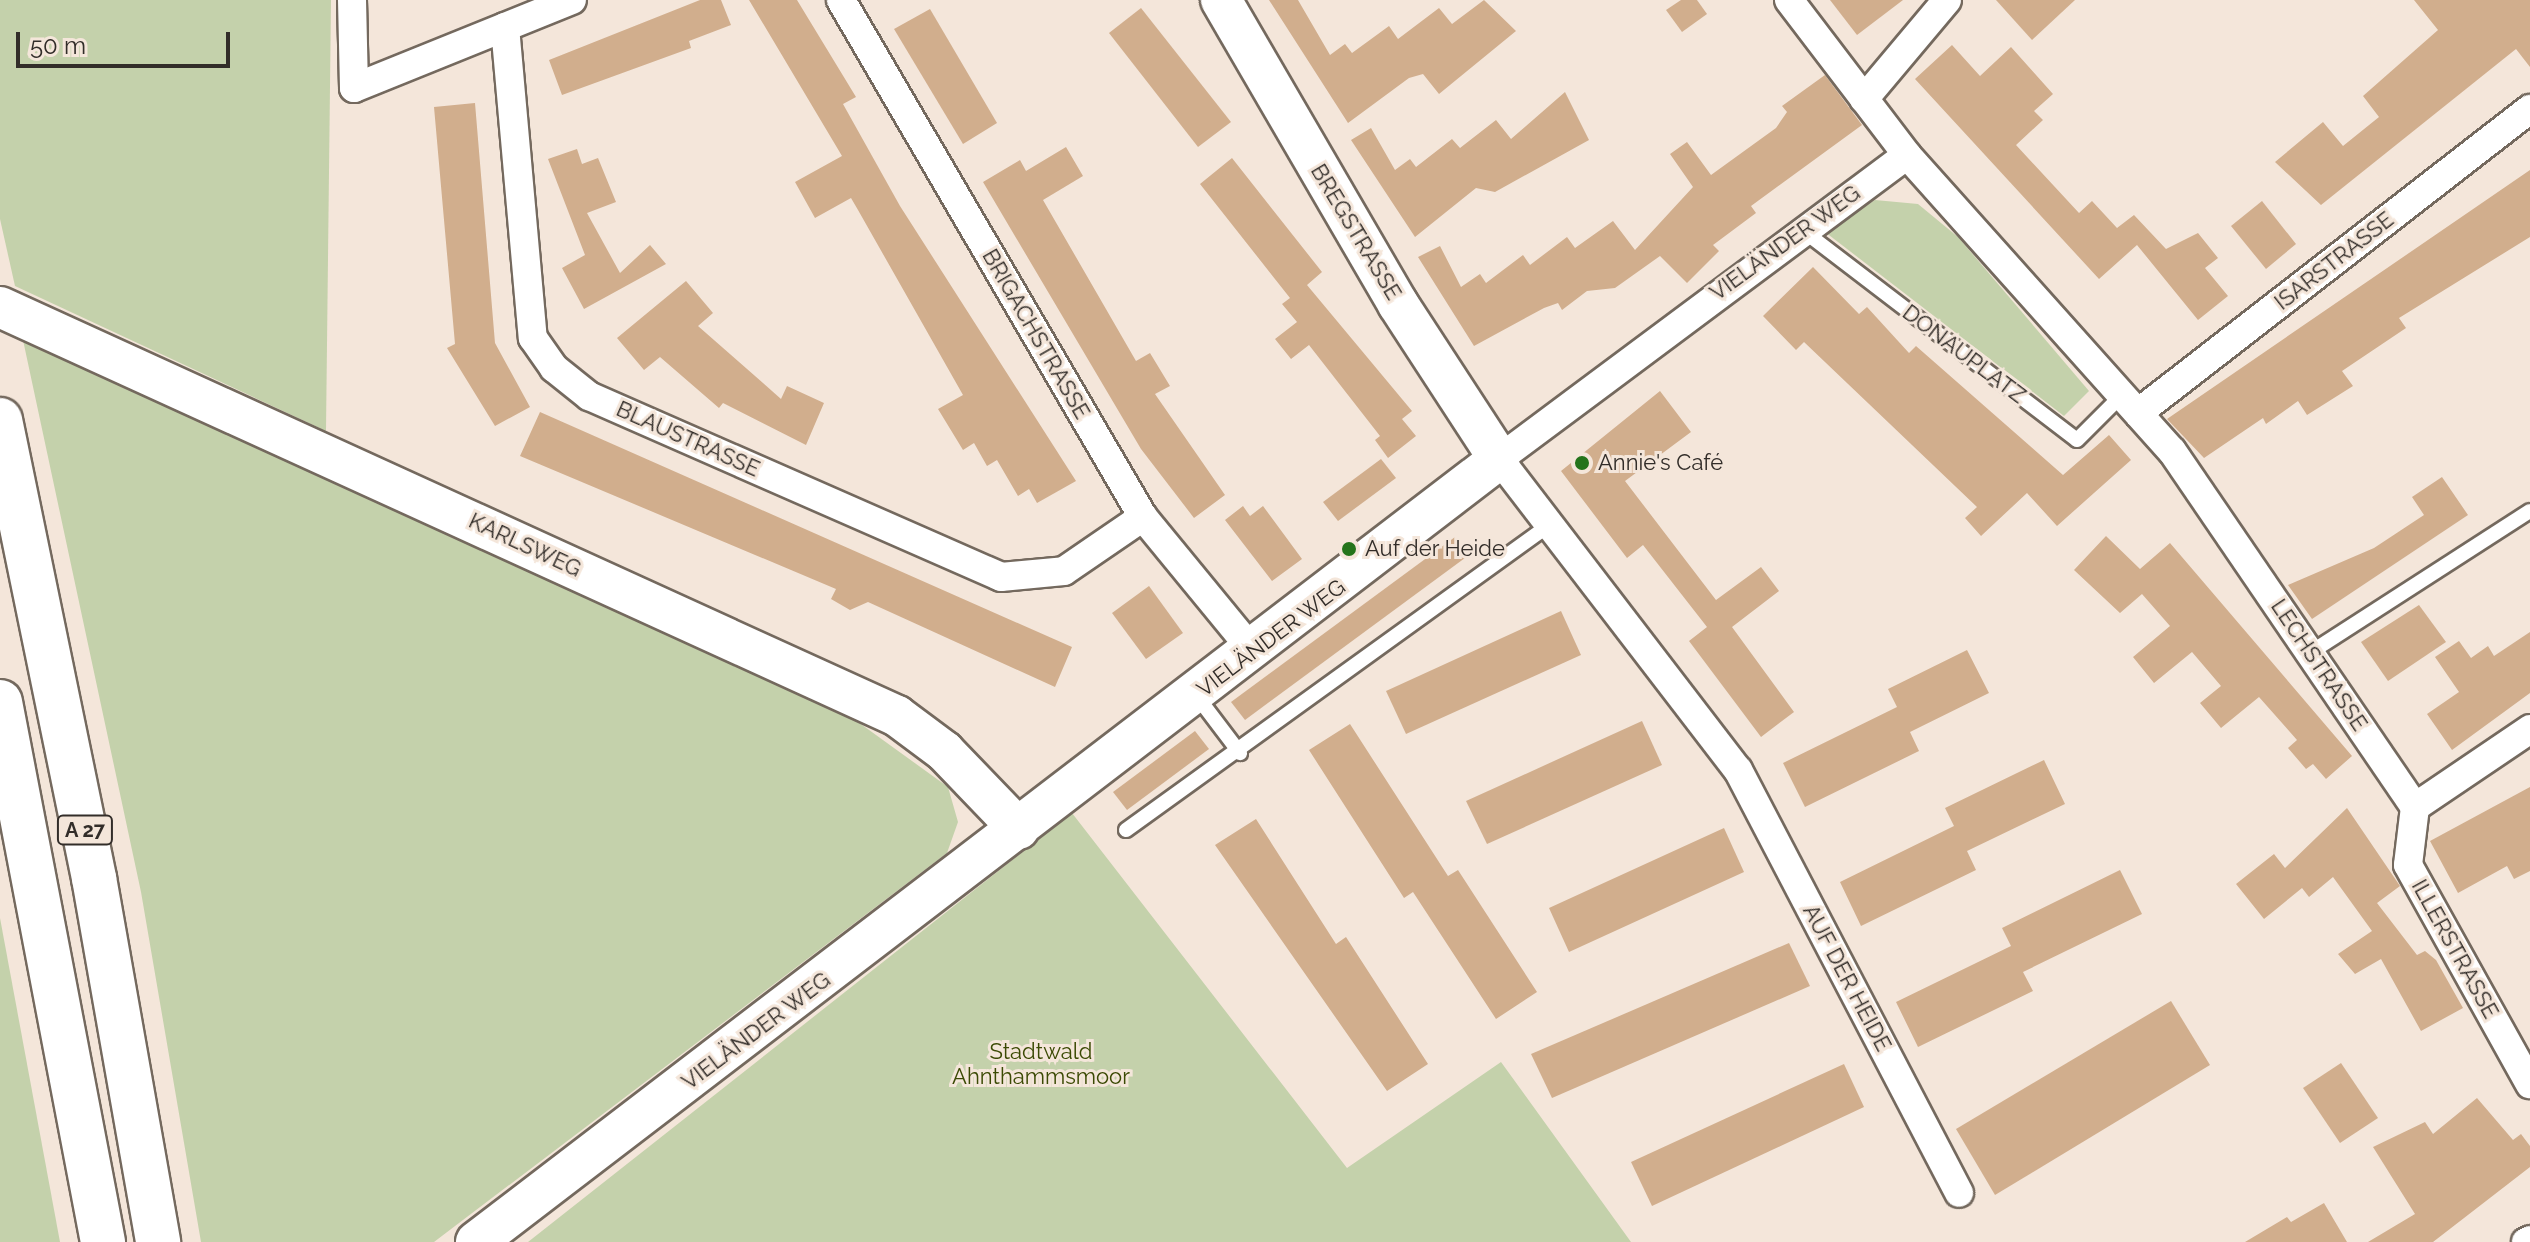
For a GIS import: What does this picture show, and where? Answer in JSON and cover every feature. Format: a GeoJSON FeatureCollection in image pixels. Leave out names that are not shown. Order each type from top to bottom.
{"type":"FeatureCollection","features":[{"type":"Feature","properties":{"kind":"highway","name":"A 27"},"geometry":{"type":"LineString","coordinates":[[0,420],[94,878],[158,1242]]}},
{"type":"Feature","properties":{"kind":"highway","name":"A 27"},"geometry":{"type":"LineString","coordinates":[[0,702],[103,1242]]}},
{"type":"Feature","properties":{"kind":"street"},"geometry":{"type":"LineString","coordinates":[[352,0],[354,88],[572,0]]}},
{"type":"Feature","properties":{"kind":"street","name":"BRIGACHSTRASSE"},"geometry":{"type":"LineString","coordinates":[[841,0],[1143,517],[1254,652]]}},
{"type":"Feature","properties":{"kind":"street","name":"BREGSTRASSE"},"geometry":{"type":"LineString","coordinates":[[1221,0],[1392,294],[1499,459]]}},
{"type":"Feature","properties":{"kind":"street"},"geometry":{"type":"LineString","coordinates":[[1789,0],[1907,155],[2130,404]]}},
{"type":"Feature","properties":{"kind":"street"},"geometry":{"type":"LineString","coordinates":[[1864,99],[1947,0]]}},
{"type":"Feature","properties":{"kind":"street","name":"BLAUSTRASSE"},"geometry":{"type":"LineString","coordinates":[[505,27],[533,338],[554,368],[589,396],[1001,577],[1064,571],[1143,517]]}},
{"type":"Feature","properties":{"kind":"street","name":"ISARSTRASSE"},"geometry":{"type":"LineString","coordinates":[[2130,404],[2530,109]]}},
{"type":"Feature","properties":{"kind":"street","name":"VIELÄNDER WEG"},"geometry":{"type":"LineString","coordinates":[[476,1242],[1254,652],[1499,459],[1801,229],[1907,155]]}},
{"type":"Feature","properties":{"kind":"street","name":"KARLSWEG"},"geometry":{"type":"LineString","coordinates":[[0,307],[897,716],[944,751],[1019,829]]}},
{"type":"Feature","properties":{"kind":"street","name":"LECHSTRASSE"},"geometry":{"type":"LineString","coordinates":[[2130,404],[2311,652],[2415,807]]}},
{"type":"Feature","properties":{"kind":"street","name":"AUF DER HEIDE"},"geometry":{"type":"LineString","coordinates":[[1499,459],[1738,770],[1959,1193]]}},
{"type":"Feature","properties":{"kind":"street"},"geometry":{"type":"LineString","coordinates":[[2415,807],[2530,729]]}},
{"type":"Feature","properties":{"kind":"street","name":"ILLERSTRASSE"},"geometry":{"type":"LineString","coordinates":[[2415,807],[2408,865],[2530,1084]]}},
{"type":"Feature","properties":{"kind":"lane","name":"DONAUPLATZ"},"geometry":{"type":"LineString","coordinates":[[1801,229],[2077,440],[2130,404]]}},
{"type":"Feature","properties":{"kind":"lane"},"geometry":{"type":"LineString","coordinates":[[2311,652],[2530,511]]}},
{"type":"Feature","properties":{"kind":"lane"},"geometry":{"type":"LineString","coordinates":[[1126,830],[1240,753],[1549,525]]}},
{"type":"Feature","properties":{"kind":"lane"},"geometry":{"type":"LineString","coordinates":[[1196,695],[1240,753]]}},
{"type":"Feature","properties":{"kind":"green space"},"geometry":{"type":"Polygon","coordinates":[[[0,0],[331,0],[326,431],[15,286],[0,219],[0,0]]]}},
{"type":"Feature","properties":{"kind":"green space"},"geometry":{"type":"Polygon","coordinates":[[[1875,200],[1918,204],[1958,237],[2089,391],[2064,416],[1825,232],[1875,200]]]}},
{"type":"Feature","properties":{"kind":"green space"},"geometry":{"type":"Polygon","coordinates":[[[23,340],[858,722],[948,787],[958,822],[947,853],[434,1242],[201,1242],[141,892],[23,340]]]}},
{"type":"Feature","properties":{"kind":"green space","name":"Stadtwald Ahnthammsmoor"},"geometry":{"type":"Polygon","coordinates":[[[1072,813],[1347,1168],[1501,1062],[1631,1242],[528,1242],[1072,813]]]}},
{"type":"Feature","properties":{"kind":"green space"},"geometry":{"type":"Polygon","coordinates":[[[0,918],[60,1242],[0,1242],[0,918]]]}},
{"type":"Feature","properties":{"kind":"building"},"geometry":{"type":"Polygon","coordinates":[[[700,0],[721,0],[731,25],[689,41],[691,48],[562,95],[549,60],[700,0]]]}},
{"type":"Feature","properties":{"kind":"building"},"geometry":{"type":"Polygon","coordinates":[[[749,0],[797,0],[856,97],[843,104],[900,206],[1076,481],[1037,503],[1029,489],[1018,496],[997,460],[987,466],[974,443],[963,450],[938,409],[963,395],[851,198],[815,218],[795,182],[842,156],[749,0]]]}},
{"type":"Feature","properties":{"kind":"building"},"geometry":{"type":"Polygon","coordinates":[[[1269,0],[1298,0],[1330,55],[1345,44],[1352,53],[1389,26],[1398,39],[1439,8],[1452,24],[1484,0],[1516,31],[1439,94],[1423,74],[1409,78],[1348,123],[1269,0]]]}},
{"type":"Feature","properties":{"kind":"building"},"geometry":{"type":"Polygon","coordinates":[[[1681,0],[1697,0],[1707,14],[1682,32],[1666,10],[1681,0]]]}},
{"type":"Feature","properties":{"kind":"building"},"geometry":{"type":"Polygon","coordinates":[[[1830,0],[1903,0],[1857,35],[1830,0]]]}},
{"type":"Feature","properties":{"kind":"building"},"geometry":{"type":"Polygon","coordinates":[[[1996,0],[2075,0],[2032,40],[1996,0]]]}},
{"type":"Feature","properties":{"kind":"building"},"geometry":{"type":"Polygon","coordinates":[[[2414,0],[2530,0],[2530,67],[2516,49],[2321,205],[2275,162],[2323,122],[2343,146],[2379,117],[2363,96],[2438,30],[2414,0]]]}},
{"type":"Feature","properties":{"kind":"building"},"geometry":{"type":"Polygon","coordinates":[[[1141,8],[1231,122],[1198,147],[1109,33],[1141,8]]]}},
{"type":"Feature","properties":{"kind":"building"},"geometry":{"type":"Polygon","coordinates":[[[930,9],[997,123],[963,144],[894,29],[930,9]]]}},
{"type":"Feature","properties":{"kind":"building"},"geometry":{"type":"Polygon","coordinates":[[[1952,45],[1980,76],[2011,47],[2053,94],[2034,111],[2043,120],[2016,145],[2079,213],[2092,201],[2117,228],[2134,215],[2166,249],[2198,233],[2218,258],[2205,268],[2228,296],[2198,320],[2137,245],[2099,279],[1915,79],[1952,45]]]}},
{"type":"Feature","properties":{"kind":"building"},"geometry":{"type":"Polygon","coordinates":[[[1825,75],[1862,125],[1751,206],[1756,213],[1713,245],[1719,251],[1687,283],[1660,256],[1615,288],[1587,291],[1562,310],[1558,303],[1544,308],[1474,346],[1418,257],[1440,246],[1461,287],[1480,274],[1486,283],[1523,255],[1530,265],[1567,237],[1575,248],[1613,221],[1635,250],[1693,187],[1670,154],[1687,142],[1711,175],[1776,128],[1787,112],[1782,106],[1825,75]]]}},
{"type":"Feature","properties":{"kind":"building"},"geometry":{"type":"Polygon","coordinates":[[[1565,92],[1589,140],[1495,192],[1476,188],[1415,237],[1351,140],[1371,128],[1395,170],[1410,159],[1416,167],[1452,139],[1460,148],[1496,120],[1511,139],[1565,92]]]}},
{"type":"Feature","properties":{"kind":"building"},"geometry":{"type":"Polygon","coordinates":[[[475,103],[495,343],[530,407],[495,426],[447,348],[455,344],[434,107],[475,103]]]}},
{"type":"Feature","properties":{"kind":"building"},"geometry":{"type":"Polygon","coordinates":[[[1066,147],[1083,176],[1043,200],[1136,361],[1150,353],[1170,386],[1155,394],[1225,495],[1194,518],[1141,449],[983,182],[1020,160],[1026,171],[1066,147]]]}},
{"type":"Feature","properties":{"kind":"building"},"geometry":{"type":"Polygon","coordinates":[[[577,149],[582,164],[598,158],[616,202],[587,213],[620,273],[650,245],[666,264],[584,309],[562,268],[585,255],[548,159],[577,149]]]}},
{"type":"Feature","properties":{"kind":"building"},"geometry":{"type":"Polygon","coordinates":[[[1232,158],[1322,272],[1307,285],[1412,411],[1402,419],[1416,436],[1388,458],[1375,440],[1380,436],[1309,345],[1291,359],[1275,339],[1297,322],[1282,304],[1290,298],[1200,184],[1232,158]]]}},
{"type":"Feature","properties":{"kind":"building"},"geometry":{"type":"Polygon","coordinates":[[[2530,170],[2530,237],[2399,318],[2406,328],[2342,371],[2353,386],[2307,415],[2298,401],[2266,424],[2263,418],[2204,458],[2167,419],[2530,170]]]}},
{"type":"Feature","properties":{"kind":"building"},"geometry":{"type":"Polygon","coordinates":[[[2262,201],[2296,244],[2266,269],[2231,226],[2262,201]]]}},
{"type":"Feature","properties":{"kind":"building"},"geometry":{"type":"Polygon","coordinates":[[[1813,267],[1859,314],[1867,307],[1909,353],[1916,346],[2063,475],[2109,435],[2131,460],[2057,526],[2027,493],[1981,536],[1965,518],[1977,507],[1804,342],[1796,350],[1763,316],[1813,267]]]}},
{"type":"Feature","properties":{"kind":"building"},"geometry":{"type":"Polygon","coordinates":[[[686,281],[713,313],[698,326],[781,399],[787,386],[824,403],[806,445],[723,403],[719,408],[660,357],[644,370],[617,338],[686,281]]]}},
{"type":"Feature","properties":{"kind":"building"},"geometry":{"type":"Polygon","coordinates":[[[1660,391],[1691,432],[1625,481],[1716,600],[1761,567],[1779,591],[1732,627],[1794,712],[1761,737],[1689,641],[1707,627],[1643,545],[1627,558],[1561,471],[1660,391]]]}},
{"type":"Feature","properties":{"kind":"building"},"geometry":{"type":"Polygon","coordinates":[[[540,412],[1072,647],[1055,687],[868,602],[850,610],[831,599],[836,589],[520,456],[540,412]]]}},
{"type":"Feature","properties":{"kind":"building"},"geometry":{"type":"Polygon","coordinates":[[[1381,459],[1396,478],[1338,521],[1323,502],[1381,459]]]}},
{"type":"Feature","properties":{"kind":"building"},"geometry":{"type":"Polygon","coordinates":[[[2442,477],[2468,515],[2312,619],[2288,585],[2374,548],[2424,515],[2412,497],[2442,477]]]}},
{"type":"Feature","properties":{"kind":"building"},"geometry":{"type":"Polygon","coordinates":[[[1243,506],[1250,516],[1263,506],[1302,559],[1272,581],[1225,520],[1243,506]]]}},
{"type":"Feature","properties":{"kind":"building"},"geometry":{"type":"Polygon","coordinates":[[[2106,536],[2140,569],[2170,543],[2352,756],[2326,779],[2313,764],[2306,769],[2288,748],[2297,740],[2259,697],[2221,728],[2200,703],[2221,686],[2192,652],[2154,683],[2133,657],[2170,626],[2142,594],[2120,613],[2074,570],[2106,536]]]}},
{"type":"Feature","properties":{"kind":"building"},"geometry":{"type":"Polygon","coordinates":[[[1455,537],[1469,555],[1245,720],[1231,702],[1455,537]]]}},
{"type":"Feature","properties":{"kind":"building"},"geometry":{"type":"Polygon","coordinates":[[[1149,586],[1183,633],[1146,659],[1112,613],[1149,586]]]}},
{"type":"Feature","properties":{"kind":"building"},"geometry":{"type":"Polygon","coordinates":[[[2419,605],[2446,642],[2388,681],[2361,642],[2419,605]]]}},
{"type":"Feature","properties":{"kind":"building"},"geometry":{"type":"Polygon","coordinates":[[[1561,611],[1581,655],[1406,734],[1386,691],[1561,611]]]}},
{"type":"Feature","properties":{"kind":"building"},"geometry":{"type":"Polygon","coordinates":[[[2530,632],[2530,693],[2452,750],[2427,714],[2459,692],[2435,657],[2459,641],[2471,658],[2488,646],[2494,656],[2530,632]]]}},
{"type":"Feature","properties":{"kind":"building"},"geometry":{"type":"Polygon","coordinates":[[[1967,650],[1989,693],[1910,732],[1919,751],[1805,807],[1783,763],[1897,707],[1888,689],[1967,650]]]}},
{"type":"Feature","properties":{"kind":"building"},"geometry":{"type":"Polygon","coordinates":[[[1642,721],[1662,765],[1487,844],[1466,801],[1642,721]]]}},
{"type":"Feature","properties":{"kind":"building"},"geometry":{"type":"Polygon","coordinates":[[[1350,724],[1448,876],[1458,870],[1537,992],[1496,1019],[1413,892],[1404,898],[1309,750],[1350,724]]]}},
{"type":"Feature","properties":{"kind":"building"},"geometry":{"type":"Polygon","coordinates":[[[1195,731],[1209,749],[1127,810],[1113,792],[1195,731]]]}},
{"type":"Feature","properties":{"kind":"building"},"geometry":{"type":"Polygon","coordinates":[[[2044,760],[2065,804],[1967,851],[1976,870],[1861,926],[1840,882],[1954,826],[1945,808],[2044,760]]]}},
{"type":"Feature","properties":{"kind":"building"},"geometry":{"type":"Polygon","coordinates":[[[2530,787],[2530,871],[2514,879],[2507,866],[2458,893],[2430,841],[2530,787]]]}},
{"type":"Feature","properties":{"kind":"building"},"geometry":{"type":"Polygon","coordinates":[[[2347,808],[2400,886],[2377,903],[2417,955],[2425,951],[2436,960],[2463,1008],[2421,1031],[2381,959],[2355,974],[2338,954],[2372,931],[2333,877],[2309,897],[2302,888],[2264,919],[2236,884],[2274,854],[2285,868],[2347,808]]]}},
{"type":"Feature","properties":{"kind":"building"},"geometry":{"type":"Polygon","coordinates":[[[1256,819],[1336,944],[1346,937],[1428,1064],[1387,1091],[1215,845],[1256,819]]]}},
{"type":"Feature","properties":{"kind":"building"},"geometry":{"type":"Polygon","coordinates":[[[1724,828],[1744,872],[1569,952],[1549,908],[1724,828]]]}},
{"type":"Feature","properties":{"kind":"building"},"geometry":{"type":"Polygon","coordinates":[[[2120,870],[2142,914],[2023,972],[2033,991],[1918,1047],[1896,1002],[2011,946],[2002,928],[2120,870]]]}},
{"type":"Feature","properties":{"kind":"building"},"geometry":{"type":"Polygon","coordinates":[[[1789,943],[1810,986],[1552,1098],[1531,1054],[1789,943]]]}},
{"type":"Feature","properties":{"kind":"building"},"geometry":{"type":"Polygon","coordinates":[[[2171,1001],[2210,1065],[1995,1195],[1956,1129],[2171,1001]]]}},
{"type":"Feature","properties":{"kind":"building"},"geometry":{"type":"Polygon","coordinates":[[[2341,1063],[2378,1118],[2340,1143],[2303,1088],[2341,1063]]]}},
{"type":"Feature","properties":{"kind":"building"},"geometry":{"type":"Polygon","coordinates":[[[1844,1064],[1864,1107],[1652,1206],[1631,1162],[1844,1064]]]}},
{"type":"Feature","properties":{"kind":"building"},"geometry":{"type":"Polygon","coordinates":[[[2477,1098],[2513,1140],[2521,1134],[2530,1146],[2530,1167],[2433,1242],[2368,1242],[2415,1214],[2373,1147],[2425,1122],[2433,1134],[2477,1098]]]}},
{"type":"Feature","properties":{"kind":"building"},"geometry":{"type":"Polygon","coordinates":[[[2324,1203],[2347,1242],[2245,1242],[2287,1217],[2291,1222],[2324,1203]]]}},
{"type":"Feature","properties":{"kind":"place","name":"Annie's Café"},"geometry":{"type":"Point","coordinates":[1582,463]}},
{"type":"Feature","properties":{"kind":"place","name":"Auf der Heide"},"geometry":{"type":"Point","coordinates":[1349,549]}}]}
